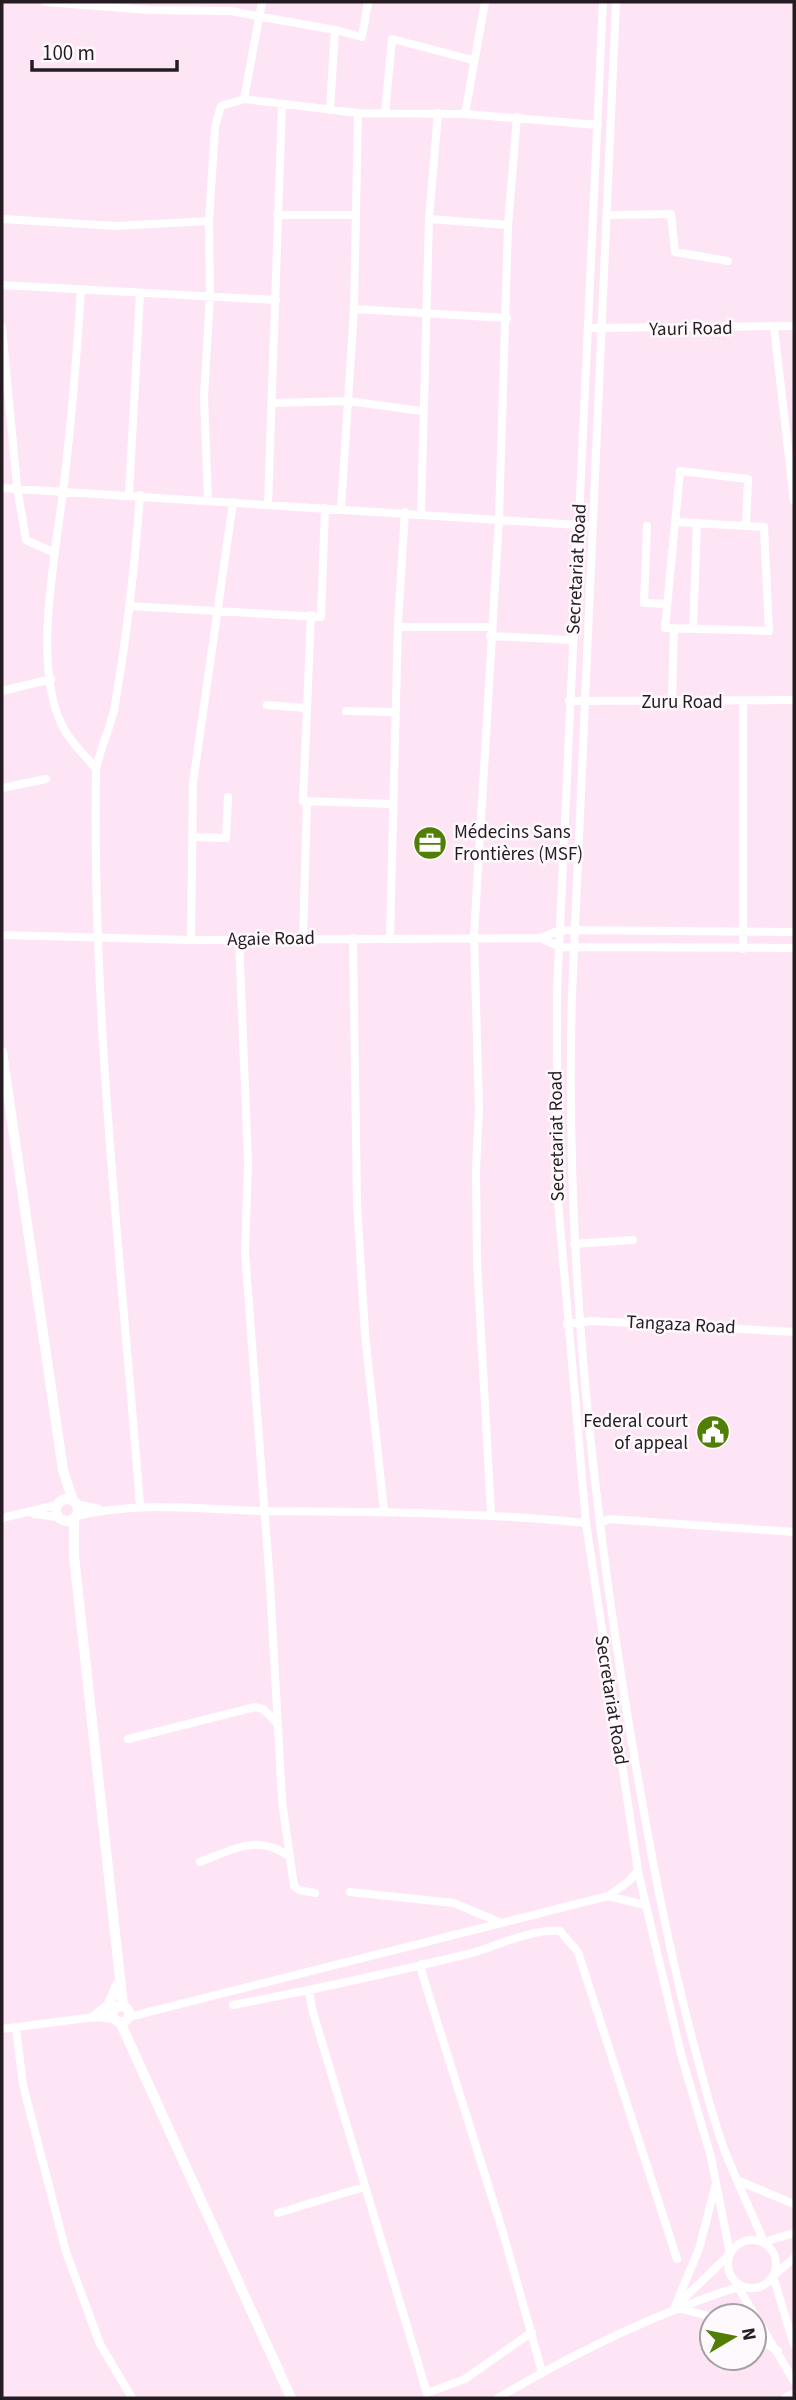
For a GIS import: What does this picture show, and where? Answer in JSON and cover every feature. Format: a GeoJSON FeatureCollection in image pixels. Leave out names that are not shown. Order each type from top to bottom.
{"type":"FeatureCollection","features":[{"type":"Feature","properties":{"kind":"street"},"geometry":{"type":"LineString","coordinates":[[46,2],[230,12],[362,37],[368,2]]}},
{"type":"Feature","properties":{"kind":"street"},"geometry":{"type":"LineString","coordinates":[[230,2],[230,12]]}},
{"type":"Feature","properties":{"kind":"street"},"geometry":{"type":"LineString","coordinates":[[244,99],[262,2]]}},
{"type":"Feature","properties":{"kind":"street"},"geometry":{"type":"LineString","coordinates":[[464,114],[485,2]]}},
{"type":"Feature","properties":{"kind":"street","name":"Secretariat Road"},"geometry":{"type":"LineString","coordinates":[[603,2],[580,525],[569,701],[554,1120],[567,1324],[586,1523],[638,1871],[716,2182],[730,2255]]}},
{"type":"Feature","properties":{"kind":"street","name":"Secretariat Road"},"geometry":{"type":"LineString","coordinates":[[617,2],[569,1112],[574,1244],[600,1523],[612,1618],[658,1894],[697,2058],[723,2147],[764,2242]]}},
{"type":"Feature","properties":{"kind":"street"},"geometry":{"type":"LineString","coordinates":[[330,110],[335,30]]}},
{"type":"Feature","properties":{"kind":"street"},"geometry":{"type":"LineString","coordinates":[[384,113],[392,40],[473,60]]}},
{"type":"Feature","properties":{"kind":"street"},"geometry":{"type":"LineString","coordinates":[[208,500],[204,397],[210,296],[209,221],[217,112],[221,106],[244,99],[358,113],[464,114],[597,125]]}},
{"type":"Feature","properties":{"kind":"street"},"geometry":{"type":"LineString","coordinates":[[268,505],[282,104]]}},
{"type":"Feature","properties":{"kind":"street"},"geometry":{"type":"LineString","coordinates":[[341,508],[354,309],[358,113]]}},
{"type":"Feature","properties":{"kind":"street"},"geometry":{"type":"LineString","coordinates":[[421,513],[429,219],[438,113]]}},
{"type":"Feature","properties":{"kind":"street"},"geometry":{"type":"LineString","coordinates":[[491,1513],[477,1260],[476,1169],[479,1109],[474,936],[484,814],[491,631],[499,518],[508,225],[517,117]]}},
{"type":"Feature","properties":{"kind":"street"},"geometry":{"type":"LineString","coordinates":[[609,215],[671,214],[675,252],[728,261]]}},
{"type":"Feature","properties":{"kind":"street"},"geometry":{"type":"LineString","coordinates":[[277,215],[354,215]]}},
{"type":"Feature","properties":{"kind":"street"},"geometry":{"type":"LineString","coordinates":[[2,219],[116,226],[209,221]]}},
{"type":"Feature","properties":{"kind":"street"},"geometry":{"type":"LineString","coordinates":[[429,219],[508,225]]}},
{"type":"Feature","properties":{"kind":"street"},"geometry":{"type":"LineString","coordinates":[[2,285],[276,300]]}},
{"type":"Feature","properties":{"kind":"street"},"geometry":{"type":"LineString","coordinates":[[81,290],[75,386],[49,628],[51,679],[63,728],[96,769]]}},
{"type":"Feature","properties":{"kind":"street"},"geometry":{"type":"LineString","coordinates":[[129,494],[140,294]]}},
{"type":"Feature","properties":{"kind":"street"},"geometry":{"type":"LineString","coordinates":[[354,309],[426,312],[454,317],[507,318]]}},
{"type":"Feature","properties":{"kind":"street","name":"Yauri Road"},"geometry":{"type":"LineString","coordinates":[[588,328],[604,330],[794,326]]}},
{"type":"Feature","properties":{"kind":"street"},"geometry":{"type":"LineString","coordinates":[[2,327],[17,487],[26,540],[55,553]]}},
{"type":"Feature","properties":{"kind":"street"},"geometry":{"type":"LineString","coordinates":[[774,327],[794,501]]}},
{"type":"Feature","properties":{"kind":"street"},"geometry":{"type":"LineString","coordinates":[[272,402],[348,401],[422,411]]}},
{"type":"Feature","properties":{"kind":"street"},"geometry":{"type":"LineString","coordinates":[[676,522],[697,523],[746,526],[764,527],[769,631],[665,628],[680,471],[748,479],[746,526]]}},
{"type":"Feature","properties":{"kind":"street"},"geometry":{"type":"LineString","coordinates":[[2,488],[129,494],[593,526]]}},
{"type":"Feature","properties":{"kind":"street"},"geometry":{"type":"LineString","coordinates":[[140,1505],[97,939],[96,769],[111,730],[128,606],[134,583],[141,495]]}},
{"type":"Feature","properties":{"kind":"street"},"geometry":{"type":"LineString","coordinates":[[191,940],[193,783],[233,502]]}},
{"type":"Feature","properties":{"kind":"street"},"geometry":{"type":"LineString","coordinates":[[128,606],[321,617],[326,508]]}},
{"type":"Feature","properties":{"kind":"street"},"geometry":{"type":"LineString","coordinates":[[390,937],[391,804],[405,512]]}},
{"type":"Feature","properties":{"kind":"street"},"geometry":{"type":"LineString","coordinates":[[693,629],[697,523]]}},
{"type":"Feature","properties":{"kind":"street"},"geometry":{"type":"LineString","coordinates":[[647,526],[644,603],[667,604]]}},
{"type":"Feature","properties":{"kind":"street"},"geometry":{"type":"LineString","coordinates":[[311,615],[303,801],[391,804]]}},
{"type":"Feature","properties":{"kind":"street"},"geometry":{"type":"LineString","coordinates":[[398,627],[491,631],[573,640]]}},
{"type":"Feature","properties":{"kind":"street"},"geometry":{"type":"LineString","coordinates":[[672,702],[674,628]]}},
{"type":"Feature","properties":{"kind":"street"},"geometry":{"type":"LineString","coordinates":[[2,691],[51,679]]}},
{"type":"Feature","properties":{"kind":"street","name":"Zuru Road"},"geometry":{"type":"LineString","coordinates":[[569,701],[794,700]]}},
{"type":"Feature","properties":{"kind":"street"},"geometry":{"type":"LineString","coordinates":[[743,701],[743,949]]}},
{"type":"Feature","properties":{"kind":"street"},"geometry":{"type":"LineString","coordinates":[[267,705],[307,708]]}},
{"type":"Feature","properties":{"kind":"street"},"geometry":{"type":"LineString","coordinates":[[346,711],[395,712]]}},
{"type":"Feature","properties":{"kind":"street"},"geometry":{"type":"LineString","coordinates":[[2,788],[46,779]]}},
{"type":"Feature","properties":{"kind":"street"},"geometry":{"type":"LineString","coordinates":[[193,837],[226,838],[228,797]]}},
{"type":"Feature","properties":{"kind":"street"},"geometry":{"type":"LineString","coordinates":[[303,939],[307,801]]}},
{"type":"Feature","properties":{"kind":"street"},"geometry":{"type":"LineString","coordinates":[[540,938],[560,930],[794,932]]}},
{"type":"Feature","properties":{"kind":"street","name":"Agaie Road"},"geometry":{"type":"LineString","coordinates":[[2,935],[191,940],[474,936],[540,938]]}},
{"type":"Feature","properties":{"kind":"street"},"geometry":{"type":"LineString","coordinates":[[353,938],[357,1204],[365,1334],[384,1511]]}},
{"type":"Feature","properties":{"kind":"street"},"geometry":{"type":"LineString","coordinates":[[540,938],[560,947],[794,948]]}},
{"type":"Feature","properties":{"kind":"street"},"geometry":{"type":"LineString","coordinates":[[239,939],[248,1162],[244,1252],[287,1855],[295,1888],[315,1893]]}},
{"type":"Feature","properties":{"kind":"street"},"geometry":{"type":"LineString","coordinates":[[2,1052],[63,1470],[74,1502],[74,1556],[122,2014],[127,2036],[145,2082],[291,2398]]}},
{"type":"Feature","properties":{"kind":"street"},"geometry":{"type":"LineString","coordinates":[[574,1244],[632,1240]]}},
{"type":"Feature","properties":{"kind":"street","name":"Tangaza Road"},"geometry":{"type":"LineString","coordinates":[[567,1324],[582,1322],[794,1332]]}},
{"type":"Feature","properties":{"kind":"street"},"geometry":{"type":"LineString","coordinates":[[63,1470],[60,1519],[74,1556]]}},
{"type":"Feature","properties":{"kind":"street"},"geometry":{"type":"LineString","coordinates":[[2,1506],[3,1518],[31,1513],[59,1503],[74,1502],[102,1510]]}},
{"type":"Feature","properties":{"kind":"street"},"geometry":{"type":"LineString","coordinates":[[31,1513],[60,1519],[75,1518],[102,1510],[140,1505],[264,1511],[491,1513],[586,1523]]}},
{"type":"Feature","properties":{"kind":"street"},"geometry":{"type":"LineString","coordinates":[[600,1523],[610,1519],[794,1532]]}},
{"type":"Feature","properties":{"kind":"street"},"geometry":{"type":"LineString","coordinates":[[128,1739],[255,1707],[263,1709],[278,1724]]}},
{"type":"Feature","properties":{"kind":"street"},"geometry":{"type":"LineString","coordinates":[[200,1862],[262,1843],[273,1845],[287,1855]]}},
{"type":"Feature","properties":{"kind":"street"},"geometry":{"type":"LineString","coordinates":[[2,2029],[149,2010],[608,1896],[638,1871]]}},
{"type":"Feature","properties":{"kind":"street"},"geometry":{"type":"LineString","coordinates":[[350,1892],[454,1903],[499,1922]]}},
{"type":"Feature","properties":{"kind":"street"},"geometry":{"type":"LineString","coordinates":[[608,1896],[645,1905]]}},
{"type":"Feature","properties":{"kind":"street"},"geometry":{"type":"LineString","coordinates":[[233,2005],[309,1991],[471,1953],[547,1930],[564,1934],[578,1952],[677,2259]]}},
{"type":"Feature","properties":{"kind":"street"},"geometry":{"type":"LineString","coordinates":[[422,1964],[422,1973],[542,2372]]}},
{"type":"Feature","properties":{"kind":"street"},"geometry":{"type":"LineString","coordinates":[[95,2017],[109,2004],[118,1984]]}},
{"type":"Feature","properties":{"kind":"street"},"geometry":{"type":"LineString","coordinates":[[309,1991],[312,2009],[426,2393],[464,2379],[532,2332]]}},
{"type":"Feature","properties":{"kind":"street"},"geometry":{"type":"LineString","coordinates":[[16,2028],[23,2085],[66,2252],[100,2344],[132,2398]]}},
{"type":"Feature","properties":{"kind":"street"},"geometry":{"type":"LineString","coordinates":[[738,2181],[794,2204]]}},
{"type":"Feature","properties":{"kind":"street"},"geometry":{"type":"LineString","coordinates":[[675,2307],[699,2249],[716,2182]]}},
{"type":"Feature","properties":{"kind":"street"},"geometry":{"type":"LineString","coordinates":[[278,2213],[365,2187]]}},
{"type":"Feature","properties":{"kind":"street"},"geometry":{"type":"LineString","coordinates":[[675,2307],[742,2242],[764,2242],[794,2233]]}},
{"type":"Feature","properties":{"kind":"street"},"geometry":{"type":"LineString","coordinates":[[764,2242],[775,2259],[773,2276],[794,2344]]}},
{"type":"Feature","properties":{"kind":"street"},"geometry":{"type":"LineString","coordinates":[[730,2255],[729,2271],[780,2353],[794,2381]]}},
{"type":"Feature","properties":{"kind":"street"},"geometry":{"type":"LineString","coordinates":[[498,2398],[542,2372],[675,2307],[738,2287],[761,2286],[794,2259]]}},
{"type":"Feature","properties":{"kind":"street"},"geometry":{"type":"LineString","coordinates":[[675,2307],[698,2313]]}},
{"type":"Feature","properties":{"kind":"street"},"geometry":{"type":"LineString","coordinates":[[768,2345],[780,2353]]}},
{"type":"Feature","properties":{"kind":"street"},"geometry":{"type":"LineString","coordinates":[[785,2398],[794,2393]]}},
{"type":"Feature","properties":{"kind":"place","name":"Médecins Sans Frontières (MSF)"},"geometry":{"type":"Point","coordinates":[430,843]}},
{"type":"Feature","properties":{"kind":"place","name":"Federal court of appeal"},"geometry":{"type":"Point","coordinates":[713,1432]}}]}
